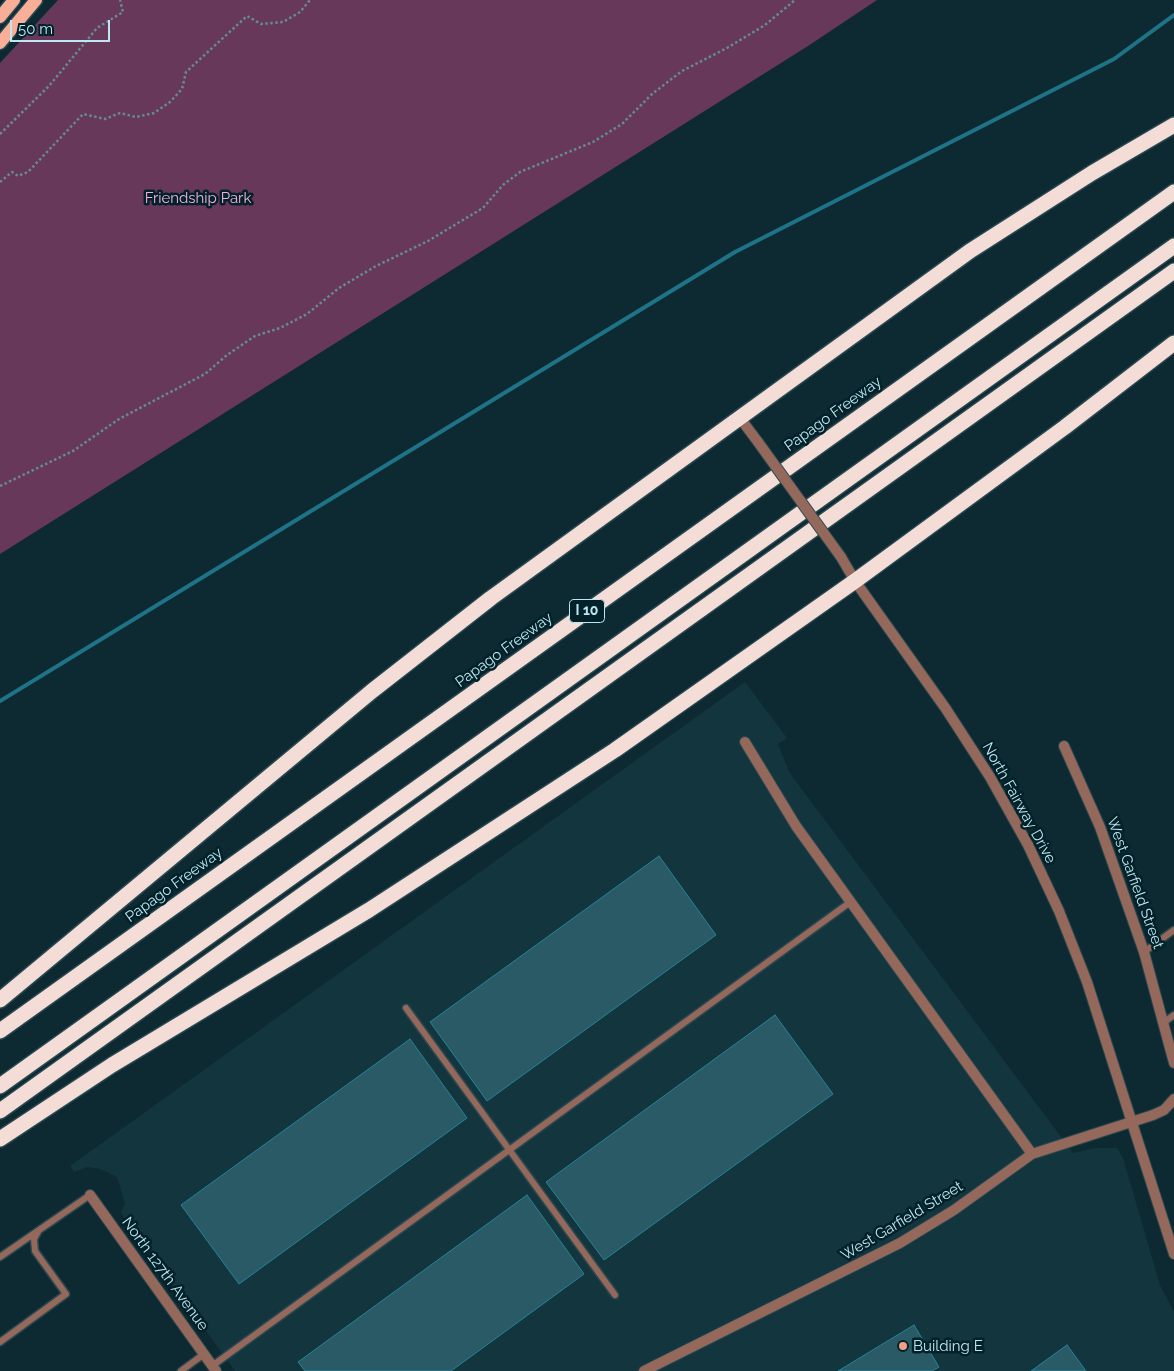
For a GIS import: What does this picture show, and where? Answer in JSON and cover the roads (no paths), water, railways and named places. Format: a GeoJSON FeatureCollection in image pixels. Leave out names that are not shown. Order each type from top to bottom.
{"type":"FeatureCollection","features":[{"type":"Feature","properties":{"kind":"highway"},"geometry":{"type":"LineString","coordinates":[[0,1000],[372,691],[490,598],[970,251],[1174,125]]}},
{"type":"Feature","properties":{"kind":"highway","name":"Papago Freeway"},"geometry":{"type":"LineString","coordinates":[[0,1031],[1174,192]]}},
{"type":"Feature","properties":{"kind":"highway"},"geometry":{"type":"LineString","coordinates":[[0,1086],[1174,246]]}},
{"type":"Feature","properties":{"kind":"highway"},"geometry":{"type":"LineString","coordinates":[[0,1111],[1174,271]]}},
{"type":"Feature","properties":{"kind":"highway"},"geometry":{"type":"LineString","coordinates":[[0,1139],[112,1065],[369,910],[492,832],[615,750],[855,581],[1065,427],[1174,343]]}},
{"type":"Feature","properties":{"kind":"main road"},"geometry":{"type":"LineString","coordinates":[[0,17],[14,0]]}},
{"type":"Feature","properties":{"kind":"main road"},"geometry":{"type":"LineString","coordinates":[[0,43],[36,0]]}},
{"type":"Feature","properties":{"kind":"street","name":"North Fairway Drive"},"geometry":{"type":"LineString","coordinates":[[740,418],[841,557],[855,581],[946,709],[990,777],[1028,845],[1059,911],[1087,982],[1174,1254]]}},
{"type":"Feature","properties":{"kind":"street"},"geometry":{"type":"LineString","coordinates":[[745,742],[796,826],[849,903],[1032,1154]]}},
{"type":"Feature","properties":{"kind":"street","name":"West Garfield Street"},"geometry":{"type":"LineString","coordinates":[[1064,746],[1100,827],[1144,952],[1174,1062]]}},
{"type":"Feature","properties":{"kind":"street","name":"West Garfield Street"},"geometry":{"type":"LineString","coordinates":[[644,1371],[900,1243],[954,1210],[1032,1154],[1164,1110],[1174,1100]]}},
{"type":"Feature","properties":{"kind":"street","name":"North 127th Avenue"},"geometry":{"type":"LineString","coordinates":[[90,1195],[214,1368]]}},
{"type":"Feature","properties":{"kind":"lane"},"geometry":{"type":"LineString","coordinates":[[214,1368],[509,1150],[849,903]]}},
{"type":"Feature","properties":{"kind":"lane"},"geometry":{"type":"LineString","coordinates":[[1144,952],[1174,930]]}},
{"type":"Feature","properties":{"kind":"lane"},"geometry":{"type":"LineString","coordinates":[[406,1008],[615,1294]]}},
{"type":"Feature","properties":{"kind":"lane"},"geometry":{"type":"LineString","coordinates":[[1164,1023],[1174,1015]]}},
{"type":"Feature","properties":{"kind":"lane"},"geometry":{"type":"LineString","coordinates":[[0,1257],[90,1195]]}},
{"type":"Feature","properties":{"kind":"lane"},"geometry":{"type":"LineString","coordinates":[[0,1342],[66,1294],[35,1251],[34,1240],[39,1230]]}},
{"type":"Feature","properties":{"kind":"lane"},"geometry":{"type":"LineString","coordinates":[[181,1371],[204,1354]]}},
{"type":"Feature","properties":{"kind":"waterway"},"geometry":{"type":"LineString","coordinates":[[0,701],[735,252],[1114,59],[1174,15]]}},
{"type":"Feature","properties":{"kind":"place","name":"Building E"},"geometry":{"type":"Point","coordinates":[903,1346]}},
{"type":"Feature","properties":{"kind":"park label","name":"Friendship Park"},"geometry":{"type":"Point","coordinates":[198,198]}}]}
